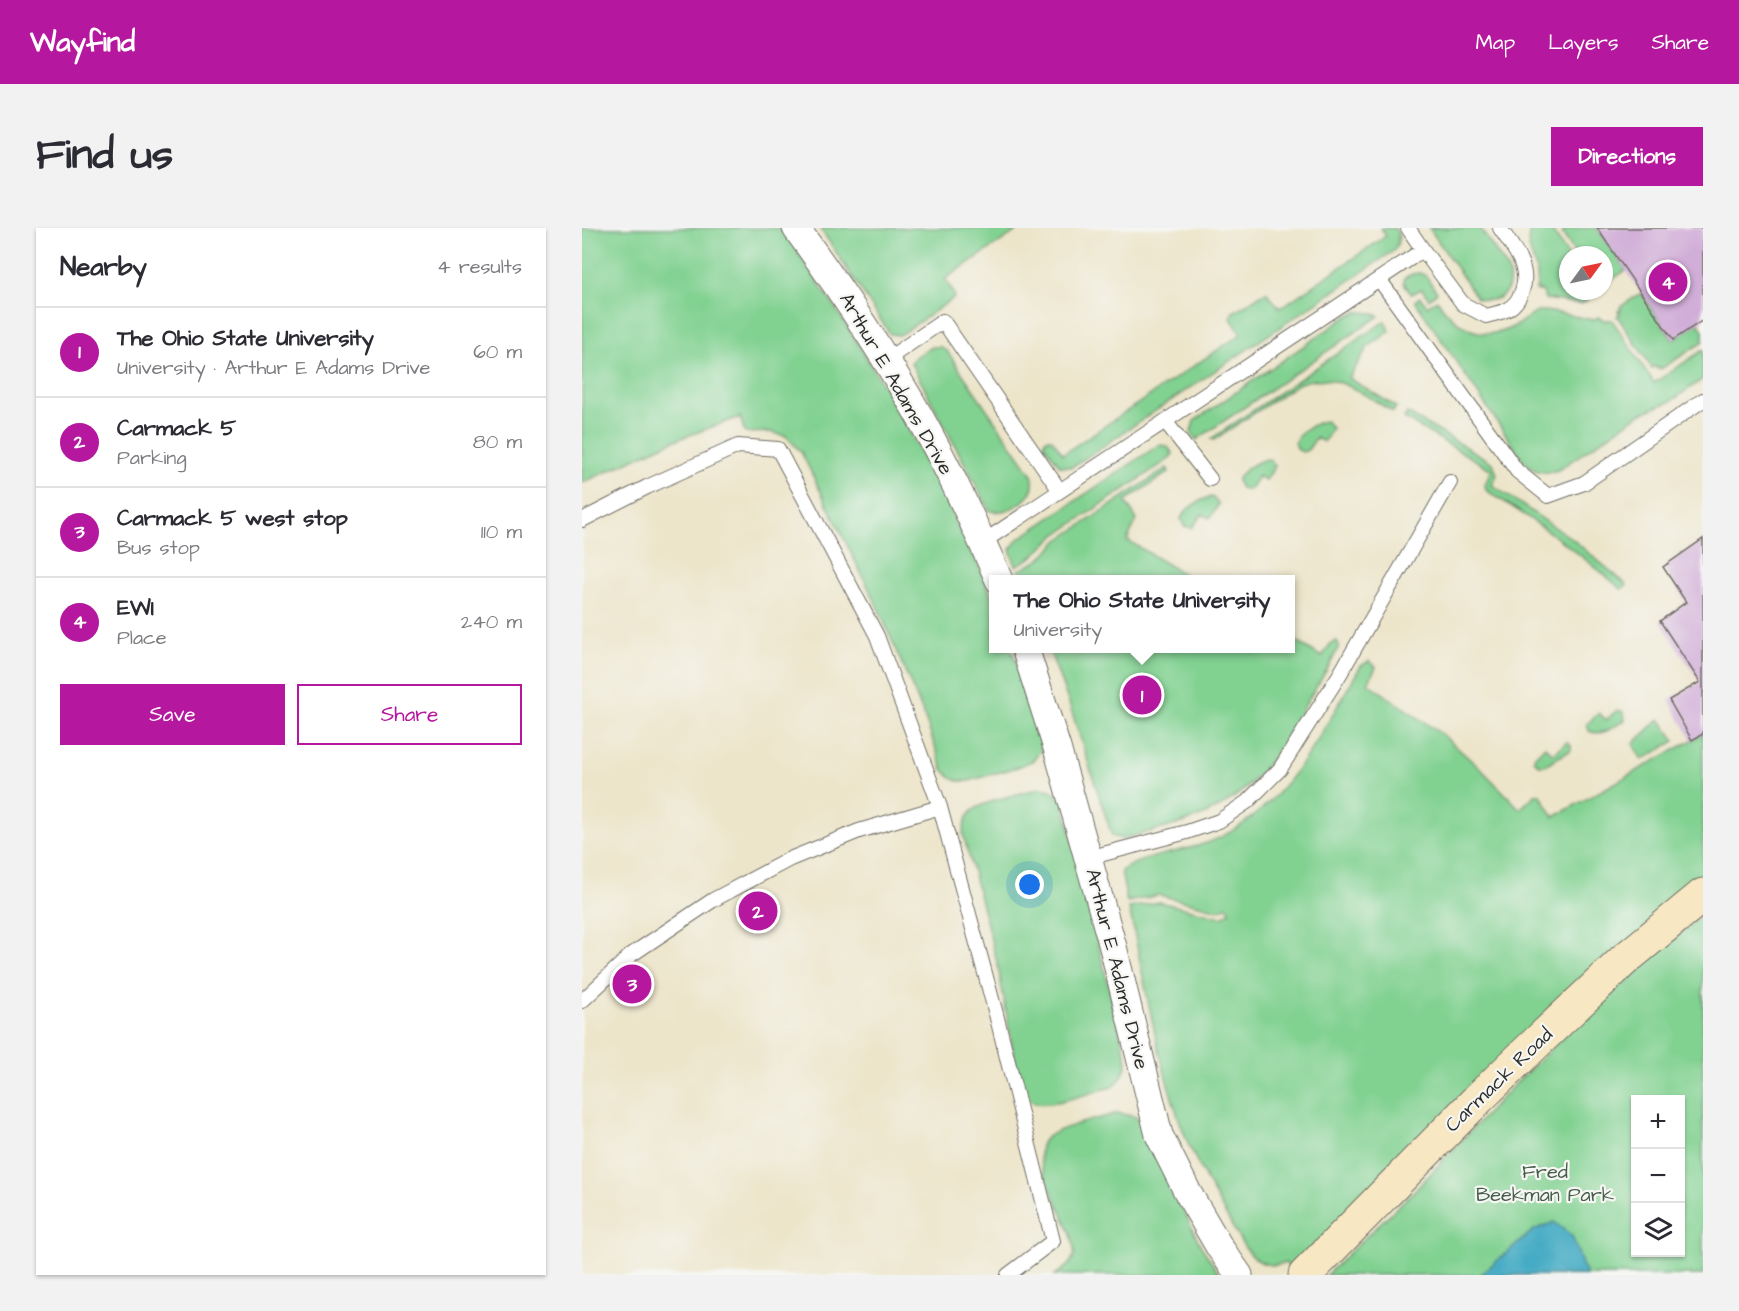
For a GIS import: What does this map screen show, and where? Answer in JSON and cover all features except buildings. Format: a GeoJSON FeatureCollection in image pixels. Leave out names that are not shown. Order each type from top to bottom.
{"type":"FeatureCollection","features":[{"type":"Feature","properties":{"kind":"street","name":"Arthur E Adams Drive"},"geometry":{"type":"LineString","coordinates":[[796,228],[836,283],[921,419],[997,575]]}},
{"type":"Feature","properties":{"kind":"street","name":"Arthur E Adams Drive"},"geometry":{"type":"LineString","coordinates":[[1027,653],[1057,747],[1113,947],[1159,1135],[1214,1239],[1239,1275]]}},
{"type":"Feature","properties":{"kind":"street","name":"Carmack Road"},"geometry":{"type":"LineString","coordinates":[[1305,1275],[1527,1052],[1624,960],[1703,895]]}},
{"type":"Feature","properties":{"kind":"lane"},"geometry":{"type":"LineString","coordinates":[[1408,228],[1463,304],[1486,316],[1507,309],[1518,301],[1524,285],[1524,271],[1519,257],[1500,228]]}},
{"type":"Feature","properties":{"kind":"lane"},"geometry":{"type":"LineString","coordinates":[[982,542],[1423,250]]}},
{"type":"Feature","properties":{"kind":"lane"},"geometry":{"type":"LineString","coordinates":[[1379,279],[1517,471],[1548,496],[1584,483],[1703,400]]}},
{"type":"Feature","properties":{"kind":"lane"},"geometry":{"type":"LineString","coordinates":[[886,360],[943,321],[1060,491]]}},
{"type":"Feature","properties":{"kind":"lane"},"geometry":{"type":"LineString","coordinates":[[1165,421],[1210,479]]}},
{"type":"Feature","properties":{"kind":"lane"},"geometry":{"type":"LineString","coordinates":[[582,520],[647,487],[738,446],[778,449],[877,636],[940,807],[996,1014],[1053,1241],[1008,1275]]}},
{"type":"Feature","properties":{"kind":"lane"},"geometry":{"type":"LineString","coordinates":[[1088,858],[1187,832],[1219,821],[1247,802],[1280,769],[1340,674],[1450,482]]}},
{"type":"Feature","properties":{"kind":"lane"},"geometry":{"type":"LineString","coordinates":[[582,1001],[631,955],[713,900],[790,859],[849,835],[940,807]]}},
{"type":"Feature","properties":{"kind":"green space"},"geometry":{"type":"Polygon","coordinates":[[[582,228],[781,228],[875,372],[938,485],[989,592],[989,653],[1013,653],[1043,731],[1042,748],[1034,760],[969,781],[958,781],[950,777],[943,769],[922,710],[874,599],[801,452],[786,436],[770,432],[745,433],[740,417],[673,441],[582,483],[582,228]]]}},
{"type":"Feature","properties":{"kind":"green space"},"geometry":{"type":"Polygon","coordinates":[[[820,228],[1021,228],[945,279],[954,298],[900,335],[890,334],[820,228]]]}},
{"type":"Feature","properties":{"kind":"green space"},"geometry":{"type":"Polygon","coordinates":[[[1381,228],[1395,228],[1397,231],[1398,241],[1392,252],[1072,467],[1060,466],[1044,445],[1045,440],[1049,438],[1063,454],[1241,334],[1231,318],[1232,313],[1266,292],[1280,308],[1386,236],[1381,228]]]}},
{"type":"Feature","properties":{"kind":"green space"},"geometry":{"type":"Polygon","coordinates":[[[1429,228],[1480,228],[1507,268],[1509,283],[1504,294],[1492,300],[1477,298],[1429,228]]]}},
{"type":"Feature","properties":{"kind":"green space"},"geometry":{"type":"Polygon","coordinates":[[[1535,228],[1550,228],[1562,246],[1559,246],[1559,300],[1587,300],[1581,304],[1545,299],[1543,292],[1536,290],[1537,273],[1529,245],[1530,231],[1535,228]]]}},
{"type":"Feature","properties":{"kind":"green space"},"geometry":{"type":"Polygon","coordinates":[[[1569,228],[1597,228],[1609,246],[1570,246],[1562,233],[1569,228]]]}},
{"type":"Feature","properties":{"kind":"green space"},"geometry":{"type":"Polygon","coordinates":[[[1613,251],[1626,270],[1613,279],[1613,251]]]}},
{"type":"Feature","properties":{"kind":"green space"},"geometry":{"type":"Polygon","coordinates":[[[1420,273],[1426,276],[1437,292],[1429,299],[1422,289],[1411,294],[1404,283],[1404,278],[1420,273]]]}},
{"type":"Feature","properties":{"kind":"green space"},"geometry":{"type":"Polygon","coordinates":[[[1641,293],[1673,340],[1698,323],[1703,330],[1703,342],[1661,369],[1655,366],[1652,368],[1617,316],[1620,314],[1618,311],[1621,310],[1620,307],[1641,293]]]}},
{"type":"Feature","properties":{"kind":"green space"},"geometry":{"type":"Polygon","coordinates":[[[1420,297],[1427,306],[1437,300],[1461,324],[1480,332],[1501,332],[1542,311],[1593,320],[1598,317],[1612,320],[1654,383],[1703,350],[1703,379],[1671,401],[1640,414],[1558,470],[1539,471],[1530,467],[1523,460],[1415,301],[1420,297]]]}},
{"type":"Feature","properties":{"kind":"green space"},"geometry":{"type":"Polygon","coordinates":[[[1358,312],[1373,313],[1379,316],[1196,440],[1191,432],[1194,421],[1349,315],[1358,312]]]}},
{"type":"Feature","properties":{"kind":"green space"},"geometry":{"type":"Polygon","coordinates":[[[1385,321],[1390,331],[1367,348],[1349,378],[1396,407],[1393,412],[1348,386],[1324,380],[1311,380],[1298,384],[1214,440],[1211,439],[1385,321]]]}},
{"type":"Feature","properties":{"kind":"green space"},"geometry":{"type":"Polygon","coordinates":[[[932,347],[941,347],[947,351],[1032,475],[1031,490],[1021,503],[1014,507],[998,512],[990,511],[911,363],[914,358],[932,347]]]}},
{"type":"Feature","properties":{"kind":"green space"},"geometry":{"type":"Polygon","coordinates":[[[1407,413],[1493,463],[1497,475],[1492,485],[1571,538],[1627,585],[1621,589],[1556,537],[1486,490],[1485,484],[1492,470],[1404,418],[1407,413]]]}},
{"type":"Feature","properties":{"kind":"green space"},"geometry":{"type":"Polygon","coordinates":[[[1326,421],[1332,428],[1324,442],[1316,438],[1308,450],[1303,452],[1298,450],[1295,443],[1299,435],[1312,426],[1326,421]]]}},
{"type":"Feature","properties":{"kind":"green space"},"geometry":{"type":"Polygon","coordinates":[[[1159,445],[1167,446],[1173,454],[1168,460],[1056,535],[1032,557],[1016,566],[1010,550],[1017,540],[1159,445]]]}},
{"type":"Feature","properties":{"kind":"green space"},"geometry":{"type":"Polygon","coordinates":[[[1269,459],[1275,466],[1266,480],[1258,476],[1251,488],[1246,490],[1241,488],[1237,481],[1242,473],[1255,464],[1269,459]]]}},
{"type":"Feature","properties":{"kind":"green space"},"geometry":{"type":"Polygon","coordinates":[[[1167,468],[1169,472],[1125,501],[1137,520],[1127,540],[1185,575],[1020,575],[1018,571],[1039,560],[1059,540],[1167,468]]]}},
{"type":"Feature","properties":{"kind":"green space"},"geometry":{"type":"Polygon","coordinates":[[[1212,497],[1219,504],[1210,518],[1202,514],[1192,528],[1184,526],[1181,519],[1186,511],[1212,497]]]}},
{"type":"Feature","properties":{"kind":"green space"},"geometry":{"type":"Polygon","coordinates":[[[1295,640],[1322,657],[1331,643],[1337,641],[1339,646],[1327,670],[1268,764],[1241,792],[1207,814],[1122,839],[1112,836],[1050,653],[1295,653],[1295,640]]]}},
{"type":"Feature","properties":{"kind":"green space"},"geometry":{"type":"Polygon","coordinates":[[[1369,661],[1376,667],[1368,683],[1443,735],[1520,809],[1535,795],[1540,794],[1554,817],[1703,734],[1703,877],[1681,894],[1289,1269],[1286,1263],[1264,1264],[1248,1252],[1190,1148],[1167,1082],[1129,908],[1159,902],[1222,917],[1230,912],[1227,906],[1219,910],[1159,895],[1127,902],[1121,871],[1152,857],[1212,841],[1238,827],[1261,809],[1282,789],[1300,766],[1361,666],[1369,661]]]}},
{"type":"Feature","properties":{"kind":"green space"},"geometry":{"type":"Polygon","coordinates":[[[1617,710],[1624,712],[1625,720],[1603,732],[1589,731],[1587,724],[1599,713],[1606,720],[1617,710]]]}},
{"type":"Feature","properties":{"kind":"green space"},"geometry":{"type":"Polygon","coordinates":[[[1660,719],[1675,741],[1642,760],[1633,744],[1660,719]]]}},
{"type":"Feature","properties":{"kind":"green space"},"geometry":{"type":"Polygon","coordinates":[[[1567,742],[1571,745],[1571,750],[1545,765],[1539,765],[1534,760],[1534,757],[1545,746],[1553,754],[1567,742]]]}},
{"type":"Feature","properties":{"kind":"green space"},"geometry":{"type":"Polygon","coordinates":[[[1040,788],[1051,790],[1063,801],[1127,1061],[1122,1076],[1112,1087],[1041,1104],[1029,1099],[1019,1084],[998,966],[963,834],[967,817],[976,808],[1040,788]]]}},
{"type":"Feature","properties":{"kind":"green space","name":"Fred Beekman Park"},"geometry":{"type":"Polygon","coordinates":[[[1703,914],[1703,1275],[1326,1275],[1420,1185],[1506,1093],[1568,1032],[1703,914]]]}},
{"type":"Feature","properties":{"kind":"green space"},"geometry":{"type":"Polygon","coordinates":[[[1118,1113],[1136,1117],[1145,1126],[1164,1171],[1201,1246],[1220,1275],[1055,1275],[1073,1258],[1073,1242],[1041,1165],[1040,1151],[1044,1140],[1057,1131],[1118,1113]]]}},
{"type":"Feature","properties":{"kind":"water"},"geometry":{"type":"Polygon","coordinates":[[[1554,1222],[1572,1236],[1586,1275],[1480,1275],[1534,1230],[1554,1222]]]}},
{"type":"Feature","properties":{"kind":"place","name":"EWI"},"geometry":{"type":"Point","coordinates":[1668,282]}},
{"type":"Feature","properties":{"kind":"place","name":"The Ohio State University"},"geometry":{"type":"Point","coordinates":[1142,695]}},
{"type":"Feature","properties":{"kind":"place","name":"Carmack 5"},"geometry":{"type":"Point","coordinates":[758,911]}},
{"type":"Feature","properties":{"kind":"place","name":"Carmack 5 west stop"},"geometry":{"type":"Point","coordinates":[632,984]}}]}
